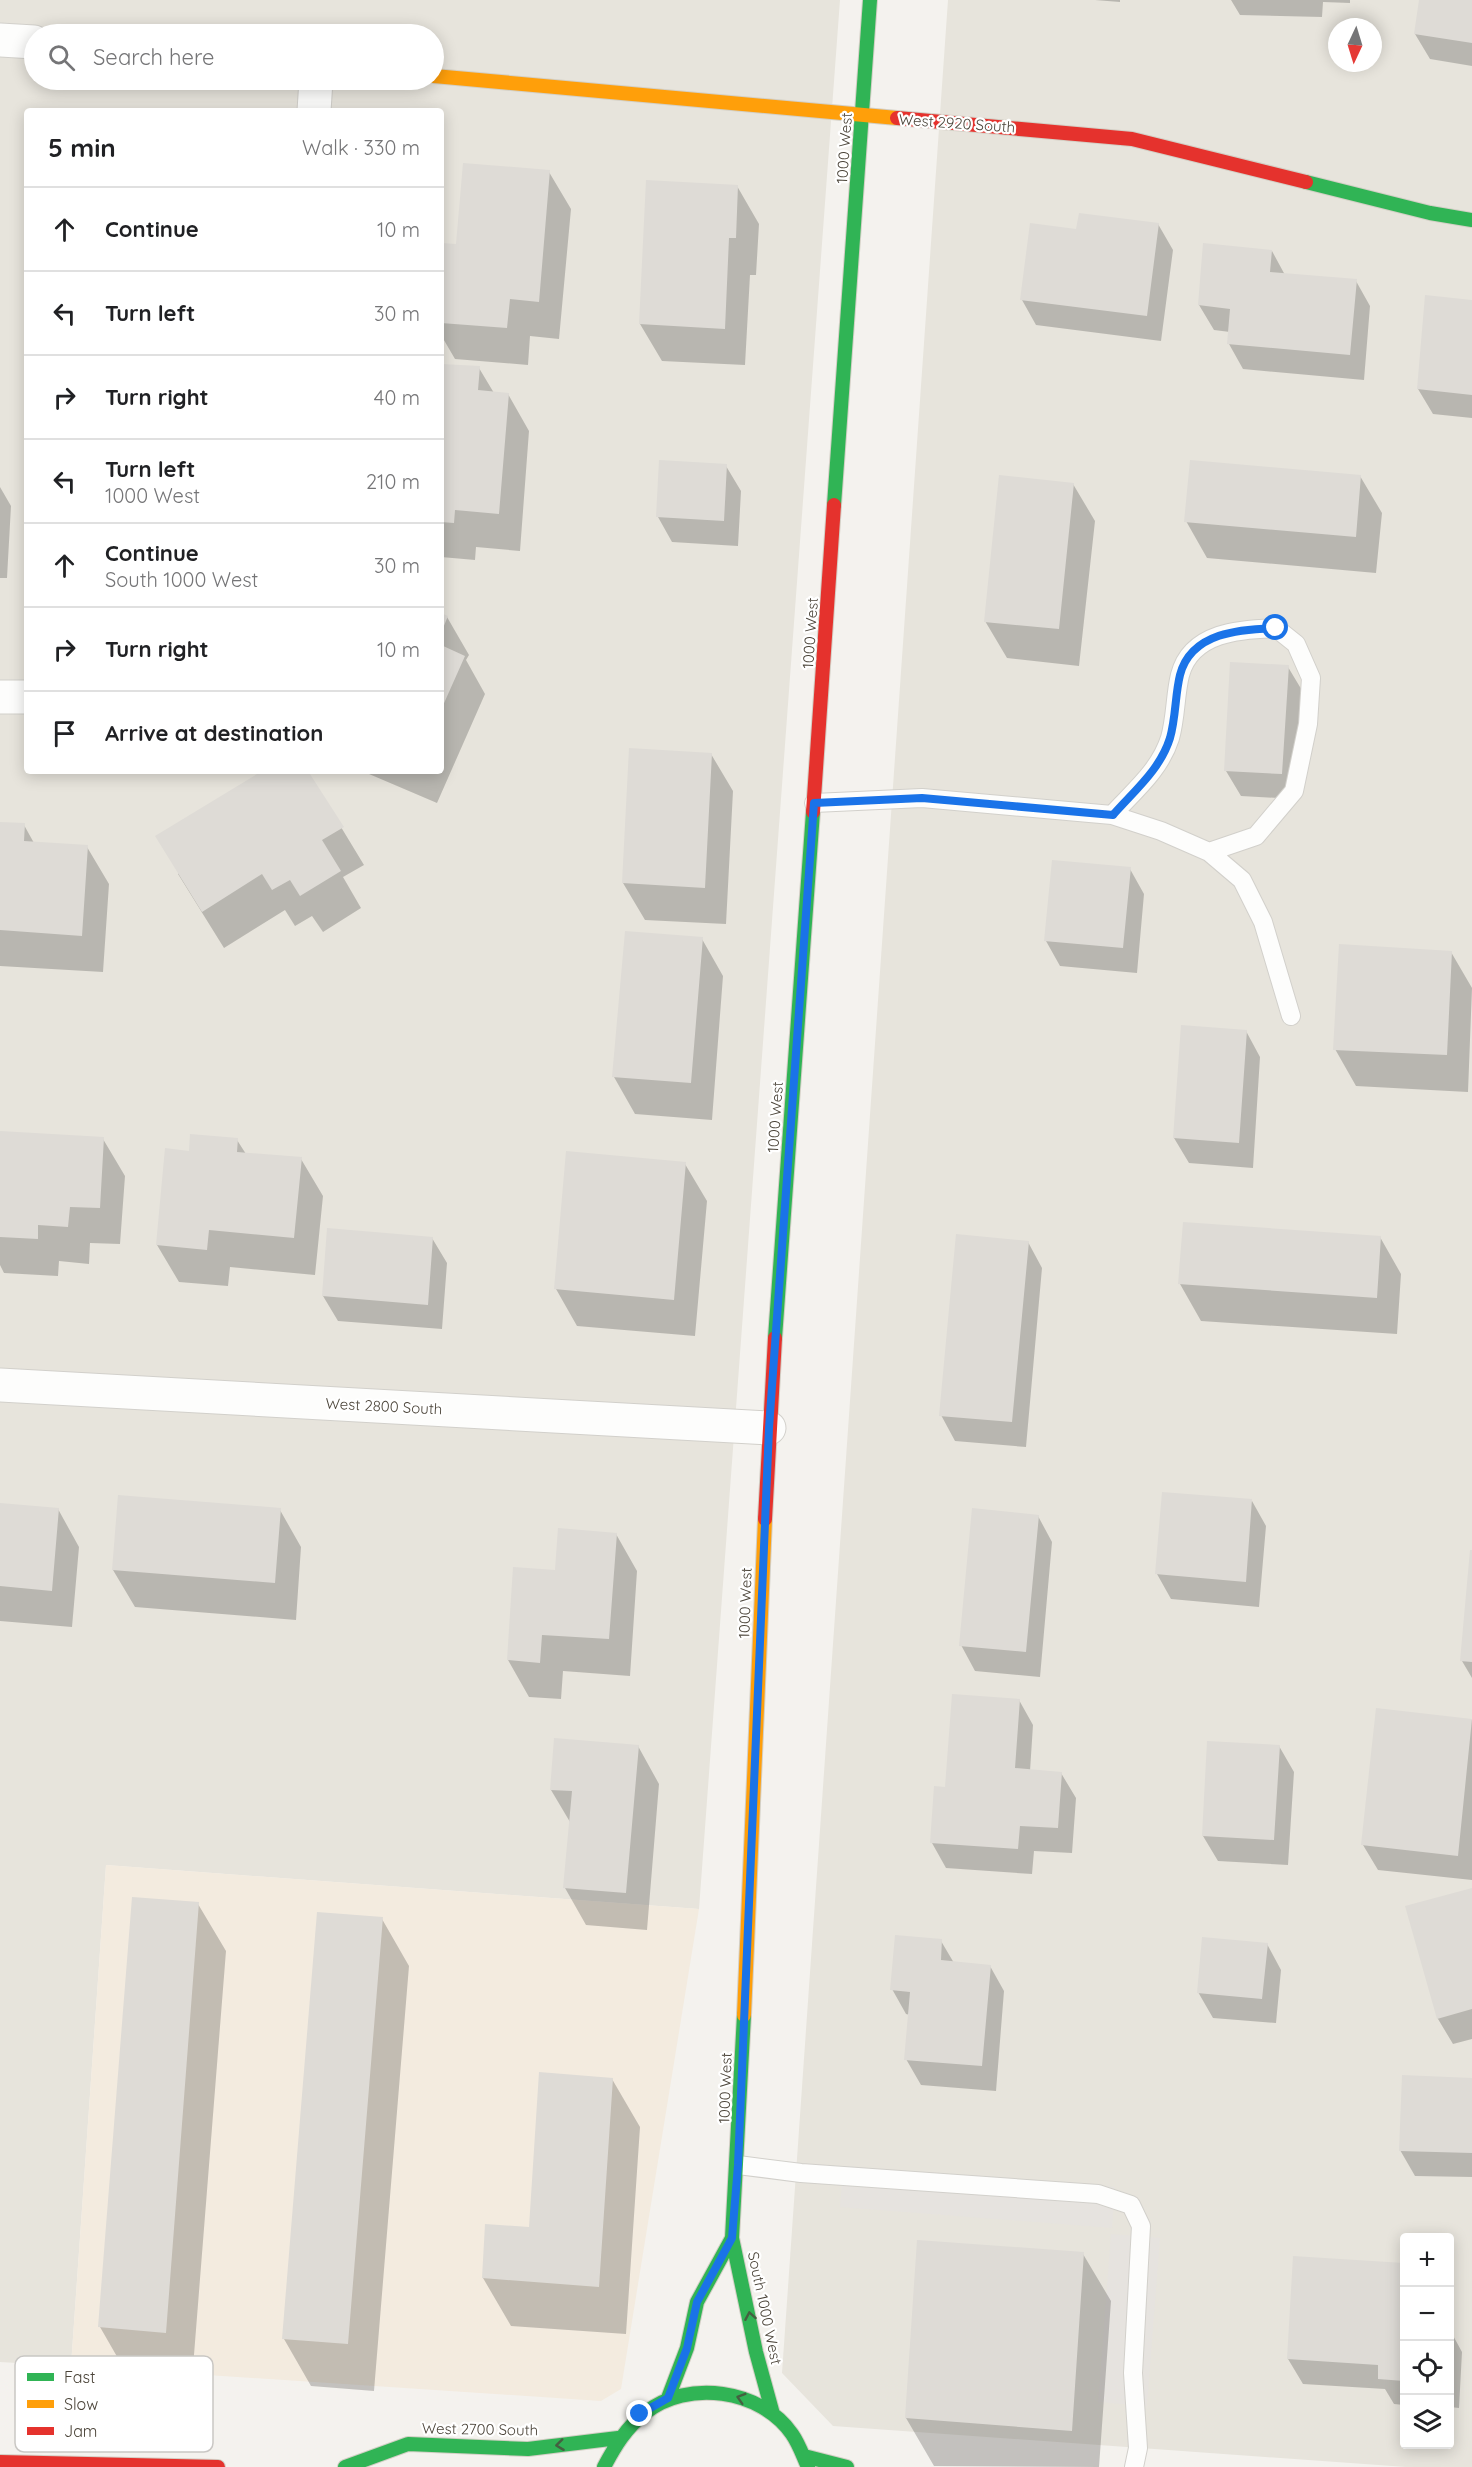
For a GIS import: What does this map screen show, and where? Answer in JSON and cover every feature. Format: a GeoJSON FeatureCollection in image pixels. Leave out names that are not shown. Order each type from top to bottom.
{"type":"FeatureCollection","features":[{"type":"Feature","properties":{"kind":"main road","name":"1000 West"},"geometry":{"type":"LineString","coordinates":[[732,2238],[738,2165],[769,1428],[870,0]]}},
{"type":"Feature","properties":{"kind":"main road","name":"West 2920 South"},"geometry":{"type":"LineString","coordinates":[[444,77],[863,116],[1038,128],[1132,139],[1430,213],[1472,220]]}},
{"type":"Feature","properties":{"kind":"main road","name":"South 1000 West"},"geometry":{"type":"LineString","coordinates":[[668,2398],[687,2348],[697,2302],[732,2238]]}},
{"type":"Feature","properties":{"kind":"main road","name":"South 1000 West"},"geometry":{"type":"LineString","coordinates":[[732,2238],[756,2352],[772,2414]]}},
{"type":"Feature","properties":{"kind":"main road"},"geometry":{"type":"LineString","coordinates":[[604,2467],[618,2438],[640,2414],[668,2398],[695,2392],[722,2393],[749,2400],[772,2414],[791,2433],[806,2461],[847,2467]]}},
{"type":"Feature","properties":{"kind":"main road","name":"West 2700 South"},"geometry":{"type":"LineString","coordinates":[[345,2467],[408,2444],[528,2449],[618,2438]]}},
{"type":"Feature","properties":{"kind":"main road"},"geometry":{"type":"LineString","coordinates":[[0,2462],[218,2467]]}},
{"type":"Feature","properties":{"kind":"street"},"geometry":{"type":"LineString","coordinates":[[0,40],[24,41]]}},
{"type":"Feature","properties":{"kind":"street"},"geometry":{"type":"LineString","coordinates":[[314,108],[315,90]]}},
{"type":"Feature","properties":{"kind":"street"},"geometry":{"type":"LineString","coordinates":[[0,697],[24,697]]}},
{"type":"Feature","properties":{"kind":"street","name":"West 2800 South"},"geometry":{"type":"LineString","coordinates":[[0,1385],[769,1428]]}},
{"type":"Feature","properties":{"kind":"lane"},"geometry":{"type":"LineString","coordinates":[[1113,815],[1157,766],[1170,738],[1178,699],[1180,674],[1191,654],[1214,636],[1241,629],[1276,628],[1296,644],[1311,678],[1308,724],[1294,791],[1256,836],[1209,852]]}},
{"type":"Feature","properties":{"kind":"lane"},"geometry":{"type":"LineString","coordinates":[[814,803],[922,798],[1113,815],[1161,831],[1209,852],[1242,880],[1263,922],[1292,1016]]}},
{"type":"Feature","properties":{"kind":"lane"},"geometry":{"type":"LineString","coordinates":[[738,2165],[801,2173],[1098,2194],[1131,2205],[1141,2226],[1132,2373],[1138,2448],[1134,2467]]}},
{"type":"Feature","properties":{"kind":"shaded area"},"geometry":{"type":"Polygon","coordinates":[[[0,0],[840,0],[699,1909],[106,1865],[72,2356],[15,2356],[15,2363],[0,2362],[0,0]]]}},
{"type":"Feature","properties":{"kind":"shaded area"},"geometry":{"type":"Polygon","coordinates":[[[948,0],[1472,0],[1472,2467],[1406,2467],[833,2426],[782,2373],[948,0]]]}},
{"type":"Feature","properties":{"kind":"shaded area"},"geometry":{"type":"Polygon","coordinates":[[[106,1865],[699,1909],[621,2389],[601,2401],[213,2375],[213,2356],[72,2356],[106,1865]]]}},
{"type":"Feature","properties":{"kind":"shaded area"},"geometry":{"type":"Polygon","coordinates":[[[843,2166],[1115,2187],[1112,2228],[840,2207],[843,2166]]]}},
{"type":"Feature","properties":{"kind":"shaded area"},"geometry":{"type":"Polygon","coordinates":[[[1111,2234],[1160,2238],[1147,2406],[1098,2402],[1111,2234]]]}},
{"type":"Feature","properties":{"kind":"building"},"geometry":{"type":"Polygon","coordinates":[[[1419,0],[1472,0],[1472,43],[1414,34],[1419,0]]]}},
{"type":"Feature","properties":{"kind":"building"},"geometry":{"type":"Polygon","coordinates":[[[463,163],[550,170],[539,302],[510,299],[507,328],[444,323],[444,243],[456,244],[463,163]]]}},
{"type":"Feature","properties":{"kind":"building"},"geometry":{"type":"Polygon","coordinates":[[[646,180],[738,185],[736,238],[729,238],[725,329],[639,324],[646,180]]]}},
{"type":"Feature","properties":{"kind":"building"},"geometry":{"type":"Polygon","coordinates":[[[1079,213],[1159,223],[1147,316],[1020,300],[1030,223],[1076,229],[1079,213]]]}},
{"type":"Feature","properties":{"kind":"building"},"geometry":{"type":"Polygon","coordinates":[[[1203,243],[1272,250],[1270,272],[1357,279],[1350,355],[1227,344],[1230,309],[1198,305],[1203,243]]]}},
{"type":"Feature","properties":{"kind":"building"},"geometry":{"type":"Polygon","coordinates":[[[1425,295],[1472,300],[1472,395],[1417,389],[1425,295]]]}},
{"type":"Feature","properties":{"kind":"building"},"geometry":{"type":"Polygon","coordinates":[[[444,364],[480,366],[478,390],[509,393],[499,514],[455,510],[454,523],[444,522],[444,364]]]}},
{"type":"Feature","properties":{"kind":"building"},"geometry":{"type":"Polygon","coordinates":[[[659,460],[727,464],[724,521],[656,517],[659,460]]]}},
{"type":"Feature","properties":{"kind":"building"},"geometry":{"type":"Polygon","coordinates":[[[1190,460],[1361,475],[1356,537],[1184,522],[1190,460]]]}},
{"type":"Feature","properties":{"kind":"building"},"geometry":{"type":"Polygon","coordinates":[[[999,475],[1074,483],[1059,629],[984,622],[999,475]]]}},
{"type":"Feature","properties":{"kind":"building"},"geometry":{"type":"Polygon","coordinates":[[[444,614],[448,616],[444,626],[444,614]]]}},
{"type":"Feature","properties":{"kind":"building"},"geometry":{"type":"Polygon","coordinates":[[[444,646],[465,656],[444,703],[444,646]]]}},
{"type":"Feature","properties":{"kind":"building"},"geometry":{"type":"Polygon","coordinates":[[[1230,662],[1289,665],[1282,774],[1224,771],[1230,662]]]}},
{"type":"Feature","properties":{"kind":"building"},"geometry":{"type":"Polygon","coordinates":[[[629,748],[712,753],[705,888],[622,883],[629,748]]]}},
{"type":"Feature","properties":{"kind":"building"},"geometry":{"type":"Polygon","coordinates":[[[257,774],[310,774],[344,827],[322,840],[341,871],[300,896],[290,880],[272,890],[262,874],[202,912],[155,836],[257,774]]]}},
{"type":"Feature","properties":{"kind":"building"},"geometry":{"type":"Polygon","coordinates":[[[0,822],[25,823],[24,841],[88,845],[82,936],[0,930],[0,822]]]}},
{"type":"Feature","properties":{"kind":"building"},"geometry":{"type":"Polygon","coordinates":[[[1052,860],[1131,867],[1123,948],[1044,941],[1052,860]]]}},
{"type":"Feature","properties":{"kind":"building"},"geometry":{"type":"Polygon","coordinates":[[[625,931],[703,937],[691,1083],[612,1077],[625,931]]]}},
{"type":"Feature","properties":{"kind":"building"},"geometry":{"type":"Polygon","coordinates":[[[1339,944],[1452,951],[1447,1055],[1333,1050],[1339,944]]]}},
{"type":"Feature","properties":{"kind":"building"},"geometry":{"type":"Polygon","coordinates":[[[1181,1025],[1247,1030],[1239,1143],[1173,1138],[1181,1025]]]}},
{"type":"Feature","properties":{"kind":"building"},"geometry":{"type":"Polygon","coordinates":[[[0,1131],[104,1137],[100,1208],[70,1207],[68,1227],[38,1225],[38,1239],[0,1237],[0,1131]]]}},
{"type":"Feature","properties":{"kind":"building"},"geometry":{"type":"Polygon","coordinates":[[[190,1134],[238,1138],[237,1152],[302,1157],[294,1238],[209,1230],[207,1250],[156,1245],[165,1148],[189,1151],[190,1134]]]}},
{"type":"Feature","properties":{"kind":"building"},"geometry":{"type":"Polygon","coordinates":[[[566,1151],[686,1162],[674,1300],[554,1289],[566,1151]]]}},
{"type":"Feature","properties":{"kind":"building"},"geometry":{"type":"Polygon","coordinates":[[[1183,1222],[1381,1236],[1377,1298],[1178,1284],[1183,1222]]]}},
{"type":"Feature","properties":{"kind":"building"},"geometry":{"type":"Polygon","coordinates":[[[327,1228],[433,1237],[428,1305],[322,1296],[327,1228]]]}},
{"type":"Feature","properties":{"kind":"building"},"geometry":{"type":"Polygon","coordinates":[[[956,1234],[1029,1241],[1012,1422],[939,1416],[956,1234]]]}},
{"type":"Feature","properties":{"kind":"building"},"geometry":{"type":"Polygon","coordinates":[[[1162,1492],[1252,1499],[1246,1582],[1155,1574],[1162,1492]]]}},
{"type":"Feature","properties":{"kind":"building"},"geometry":{"type":"Polygon","coordinates":[[[118,1495],[281,1508],[275,1583],[112,1570],[118,1495]]]}},
{"type":"Feature","properties":{"kind":"building"},"geometry":{"type":"Polygon","coordinates":[[[0,1503],[59,1508],[52,1591],[0,1586],[0,1503]]]}},
{"type":"Feature","properties":{"kind":"building"},"geometry":{"type":"Polygon","coordinates":[[[972,1508],[1039,1515],[1026,1652],[959,1646],[972,1508]]]}},
{"type":"Feature","properties":{"kind":"building"},"geometry":{"type":"Polygon","coordinates":[[[558,1528],[617,1533],[609,1639],[542,1635],[540,1663],[507,1660],[513,1567],[555,1570],[558,1528]]]}},
{"type":"Feature","properties":{"kind":"building"},"geometry":{"type":"Polygon","coordinates":[[[1470,1550],[1472,1550],[1472,1662],[1460,1661],[1470,1550]]]}},
{"type":"Feature","properties":{"kind":"building"},"geometry":{"type":"Polygon","coordinates":[[[952,1694],[1020,1699],[1015,1768],[1062,1772],[1058,1828],[1020,1826],[1018,1849],[930,1843],[934,1786],[945,1787],[952,1694]]]}},
{"type":"Feature","properties":{"kind":"building"},"geometry":{"type":"Polygon","coordinates":[[[1376,1708],[1472,1719],[1458,1856],[1361,1845],[1376,1708]]]}},
{"type":"Feature","properties":{"kind":"building"},"geometry":{"type":"Polygon","coordinates":[[[554,1738],[639,1745],[626,1893],[563,1888],[572,1791],[550,1790],[554,1738]]]}},
{"type":"Feature","properties":{"kind":"building"},"geometry":{"type":"Polygon","coordinates":[[[1207,1741],[1280,1745],[1274,1840],[1202,1836],[1207,1741]]]}},
{"type":"Feature","properties":{"kind":"building"},"geometry":{"type":"Polygon","coordinates":[[[1472,1888],[1472,2009],[1437,2019],[1405,1906],[1472,1888]]]}},
{"type":"Feature","properties":{"kind":"building"},"geometry":{"type":"Polygon","coordinates":[[[132,1897],[199,1902],[166,2333],[98,2327],[132,1897]]]}},
{"type":"Feature","properties":{"kind":"building"},"geometry":{"type":"Polygon","coordinates":[[[317,1912],[383,1917],[348,2344],[282,2339],[317,1912]]]}},
{"type":"Feature","properties":{"kind":"building"},"geometry":{"type":"Polygon","coordinates":[[[895,1935],[942,1939],[941,1960],[991,1965],[982,2066],[904,2060],[910,1992],[890,1990],[895,1935]]]}},
{"type":"Feature","properties":{"kind":"building"},"geometry":{"type":"Polygon","coordinates":[[[1202,1937],[1268,1943],[1262,1999],[1197,1993],[1202,1937]]]}},
{"type":"Feature","properties":{"kind":"building"},"geometry":{"type":"Polygon","coordinates":[[[539,2072],[613,2078],[599,2287],[482,2278],[485,2224],[529,2227],[539,2072]]]}},
{"type":"Feature","properties":{"kind":"building"},"geometry":{"type":"Polygon","coordinates":[[[1402,2075],[1472,2078],[1472,2153],[1399,2151],[1402,2075]]]}},
{"type":"Feature","properties":{"kind":"building"},"geometry":{"type":"Polygon","coordinates":[[[917,2240],[1084,2252],[1072,2431],[905,2418],[917,2240]]]}},
{"type":"Feature","properties":{"kind":"building"},"geometry":{"type":"Polygon","coordinates":[[[1293,2256],[1400,2263],[1400,2381],[1378,2379],[1378,2365],[1287,2359],[1293,2256]]]}},
{"type":"Feature","properties":{"kind":"traffic: fast"},"geometry":{"type":"LineString","coordinates":[[834,505],[870,0]]}},
{"type":"Feature","properties":{"kind":"traffic: fast"},"geometry":{"type":"LineString","coordinates":[[1306,182],[1430,213],[1472,220]]}},
{"type":"Feature","properties":{"kind":"traffic: fast"},"geometry":{"type":"LineString","coordinates":[[775,1338],[813,812]]}},
{"type":"Feature","properties":{"kind":"traffic: fast"},"geometry":{"type":"LineString","coordinates":[[744,2015],[732,2238],[756,2352],[773,2414]]}},
{"type":"Feature","properties":{"kind":"traffic: fast"},"geometry":{"type":"LineString","coordinates":[[668,2398],[687,2348],[697,2302],[732,2238]]}},
{"type":"Feature","properties":{"kind":"traffic: fast"},"geometry":{"type":"LineString","coordinates":[[604,2467],[622,2438],[645,2413],[662,2402],[702,2393],[723,2394],[762,2407],[779,2419],[792,2434],[808,2467]]}},
{"type":"Feature","properties":{"kind":"traffic: fast"},"geometry":{"type":"LineString","coordinates":[[345,2467],[408,2444],[528,2449],[618,2438]]}},
{"type":"Feature","properties":{"kind":"traffic: fast"},"geometry":{"type":"LineString","coordinates":[[804,2456],[847,2467]]}},
{"type":"Feature","properties":{"kind":"traffic: slow"},"geometry":{"type":"LineString","coordinates":[[444,77],[897,118]]}},
{"type":"Feature","properties":{"kind":"traffic: slow"},"geometry":{"type":"LineString","coordinates":[[744,2015],[765,1519]]}},
{"type":"Feature","properties":{"kind":"traffic: jam"},"geometry":{"type":"LineString","coordinates":[[897,118],[1132,139],[1306,182]]}},
{"type":"Feature","properties":{"kind":"traffic: jam"},"geometry":{"type":"LineString","coordinates":[[813,812],[834,505]]}},
{"type":"Feature","properties":{"kind":"traffic: jam"},"geometry":{"type":"LineString","coordinates":[[765,1519],[775,1338]]}},
{"type":"Feature","properties":{"kind":"traffic: jam"},"geometry":{"type":"LineString","coordinates":[[0,2462],[218,2467]]}},
{"type":"Feature","properties":{"kind":"route"},"geometry":{"type":"LineString","coordinates":[[640,2414],[668,2398],[687,2348],[697,2302],[732,2238],[738,2165],[769,1428],[814,803],[922,798],[1113,815],[1157,766],[1170,738],[1178,699],[1180,674],[1191,654],[1214,636],[1241,629],[1276,628]]}}]}
